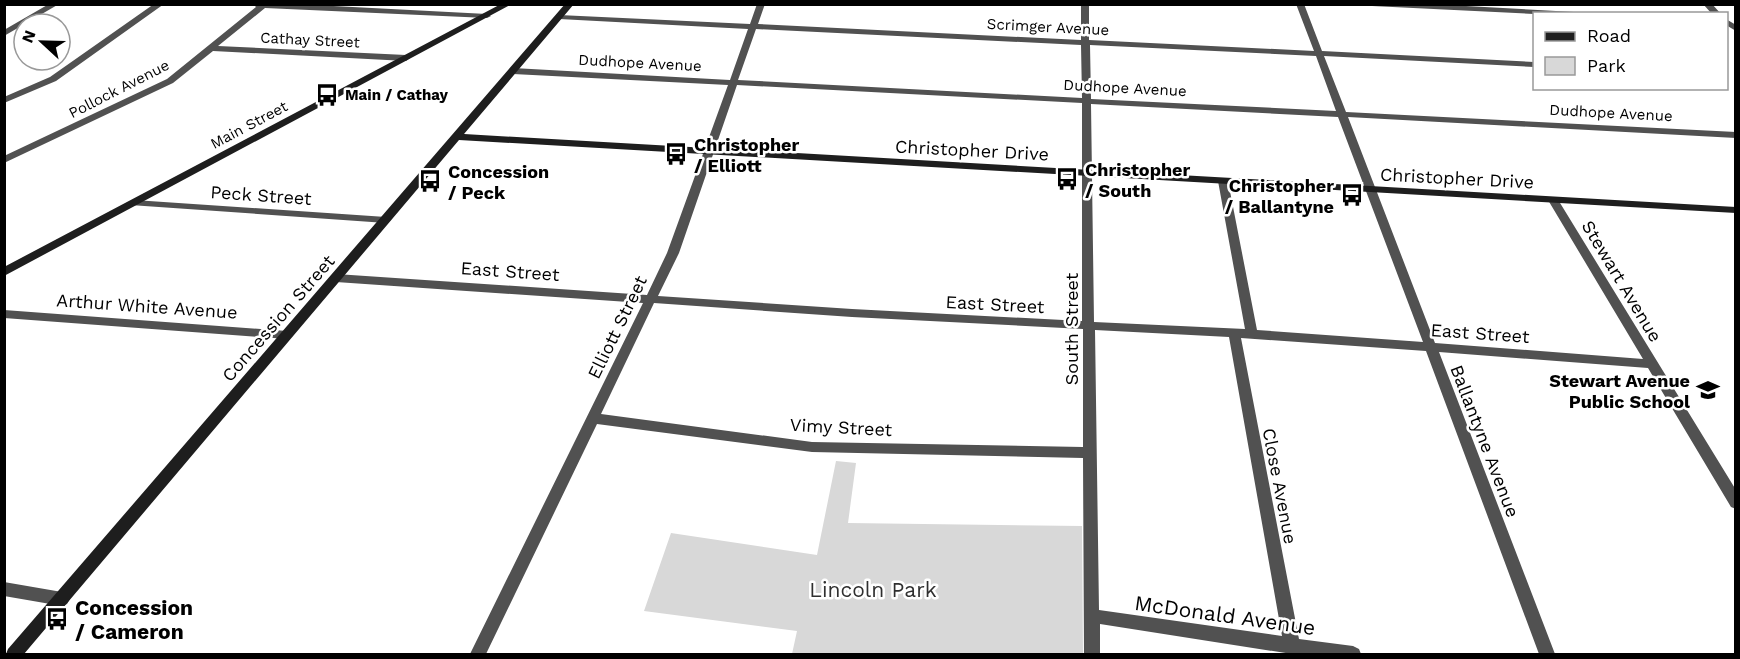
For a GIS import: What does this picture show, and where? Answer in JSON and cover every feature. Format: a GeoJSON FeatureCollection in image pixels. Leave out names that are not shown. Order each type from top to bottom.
{"type":"FeatureCollection","features":[{"type":"Feature","properties":{"kind":"main road","name":"Main Street"},"geometry":{"type":"LineString","coordinates":[[4,273],[508,4]]}},
{"type":"Feature","properties":{"kind":"main road","name":"Concession Street"},"geometry":{"type":"LineString","coordinates":[[14,654],[570,4]]}},
{"type":"Feature","properties":{"kind":"main road","name":"Christopher Drive"},"geometry":{"type":"LineString","coordinates":[[458,137],[1736,210]]}},
{"type":"Feature","properties":{"kind":"street"},"geometry":{"type":"LineString","coordinates":[[4,34],[55,4]]}},
{"type":"Feature","properties":{"kind":"street"},"geometry":{"type":"LineString","coordinates":[[4,100],[53,79],[160,4]]}},
{"type":"Feature","properties":{"kind":"street"},"geometry":{"type":"LineString","coordinates":[[254,4],[487,16]]}},
{"type":"Feature","properties":{"kind":"street","name":"Elliott Street"},"geometry":{"type":"LineString","coordinates":[[478,654],[679,238],[761,4]]}},
{"type":"Feature","properties":{"kind":"street","name":"South Street"},"geometry":{"type":"LineString","coordinates":[[1085,4],[1092,654]]}},
{"type":"Feature","properties":{"kind":"street","name":"Ballantyne Avenue"},"geometry":{"type":"LineString","coordinates":[[1300,4],[1547,654]]}},
{"type":"Feature","properties":{"kind":"street"},"geometry":{"type":"LineString","coordinates":[[1372,4],[1534,12]]}},
{"type":"Feature","properties":{"kind":"street","name":"Pollock Avenue"},"geometry":{"type":"LineString","coordinates":[[4,160],[162,86],[264,5]]}},
{"type":"Feature","properties":{"kind":"street","name":"Scrimger Avenue"},"geometry":{"type":"LineString","coordinates":[[560,17],[1533,64]]}},
{"type":"Feature","properties":{"kind":"street","name":"Cathay Street"},"geometry":{"type":"LineString","coordinates":[[212,48],[406,58]]}},
{"type":"Feature","properties":{"kind":"street","name":"Dudhope Avenue"},"geometry":{"type":"LineString","coordinates":[[513,71],[1736,135]]}},
{"type":"Feature","properties":{"kind":"street"},"geometry":{"type":"LineString","coordinates":[[1223,181],[1252,334]]}},
{"type":"Feature","properties":{"kind":"street","name":"Stewart Avenue"},"geometry":{"type":"LineString","coordinates":[[1553,200],[1736,503]]}},
{"type":"Feature","properties":{"kind":"street","name":"Peck Street"},"geometry":{"type":"LineString","coordinates":[[134,203],[386,220]]}},
{"type":"Feature","properties":{"kind":"street","name":"East Street"},"geometry":{"type":"LineString","coordinates":[[336,278],[852,314],[1252,334],[1651,364]]}},
{"type":"Feature","properties":{"kind":"street","name":"Arthur White Avenue"},"geometry":{"type":"LineString","coordinates":[[4,314],[287,335]]}},
{"type":"Feature","properties":{"kind":"street","name":"Close Avenue"},"geometry":{"type":"LineString","coordinates":[[1234,333],[1292,646]]}},
{"type":"Feature","properties":{"kind":"street","name":"Vimy Street"},"geometry":{"type":"LineString","coordinates":[[593,418],[812,447],[1090,453]]}},
{"type":"Feature","properties":{"kind":"street"},"geometry":{"type":"LineString","coordinates":[[4,589],[62,598]]}},
{"type":"Feature","properties":{"kind":"street","name":"McDonald Avenue"},"geometry":{"type":"LineString","coordinates":[[1092,616],[1353,654]]}},
{"type":"Feature","properties":{"kind":"green space","name":"Lincoln Park"},"geometry":{"type":"Polygon","coordinates":[[[836,461],[856,463],[848,523],[1082,526],[1083,654],[792,654],[797,631],[644,611],[671,533],[817,555],[836,461]]]}},
{"type":"Feature","properties":{"kind":"place","name":"Main / Cathay"},"geometry":{"type":"Point","coordinates":[327,95]}},
{"type":"Feature","properties":{"kind":"place","name":"Christopher / Elliott"},"geometry":{"type":"Point","coordinates":[676,154]}},
{"type":"Feature","properties":{"kind":"place","name":"Christopher / South"},"geometry":{"type":"Point","coordinates":[1067,179]}},
{"type":"Feature","properties":{"kind":"place","name":"Concession / Peck"},"geometry":{"type":"Point","coordinates":[430,181]}},
{"type":"Feature","properties":{"kind":"place","name":"Christopher / Ballantyne"},"geometry":{"type":"Point","coordinates":[1352,195]}},
{"type":"Feature","properties":{"kind":"place","name":"Stewart Avenue Public School"},"geometry":{"type":"Point","coordinates":[1708,390]}},
{"type":"Feature","properties":{"kind":"place","name":"Concession / Cameron"},"geometry":{"type":"Point","coordinates":[57,619]}}]}
